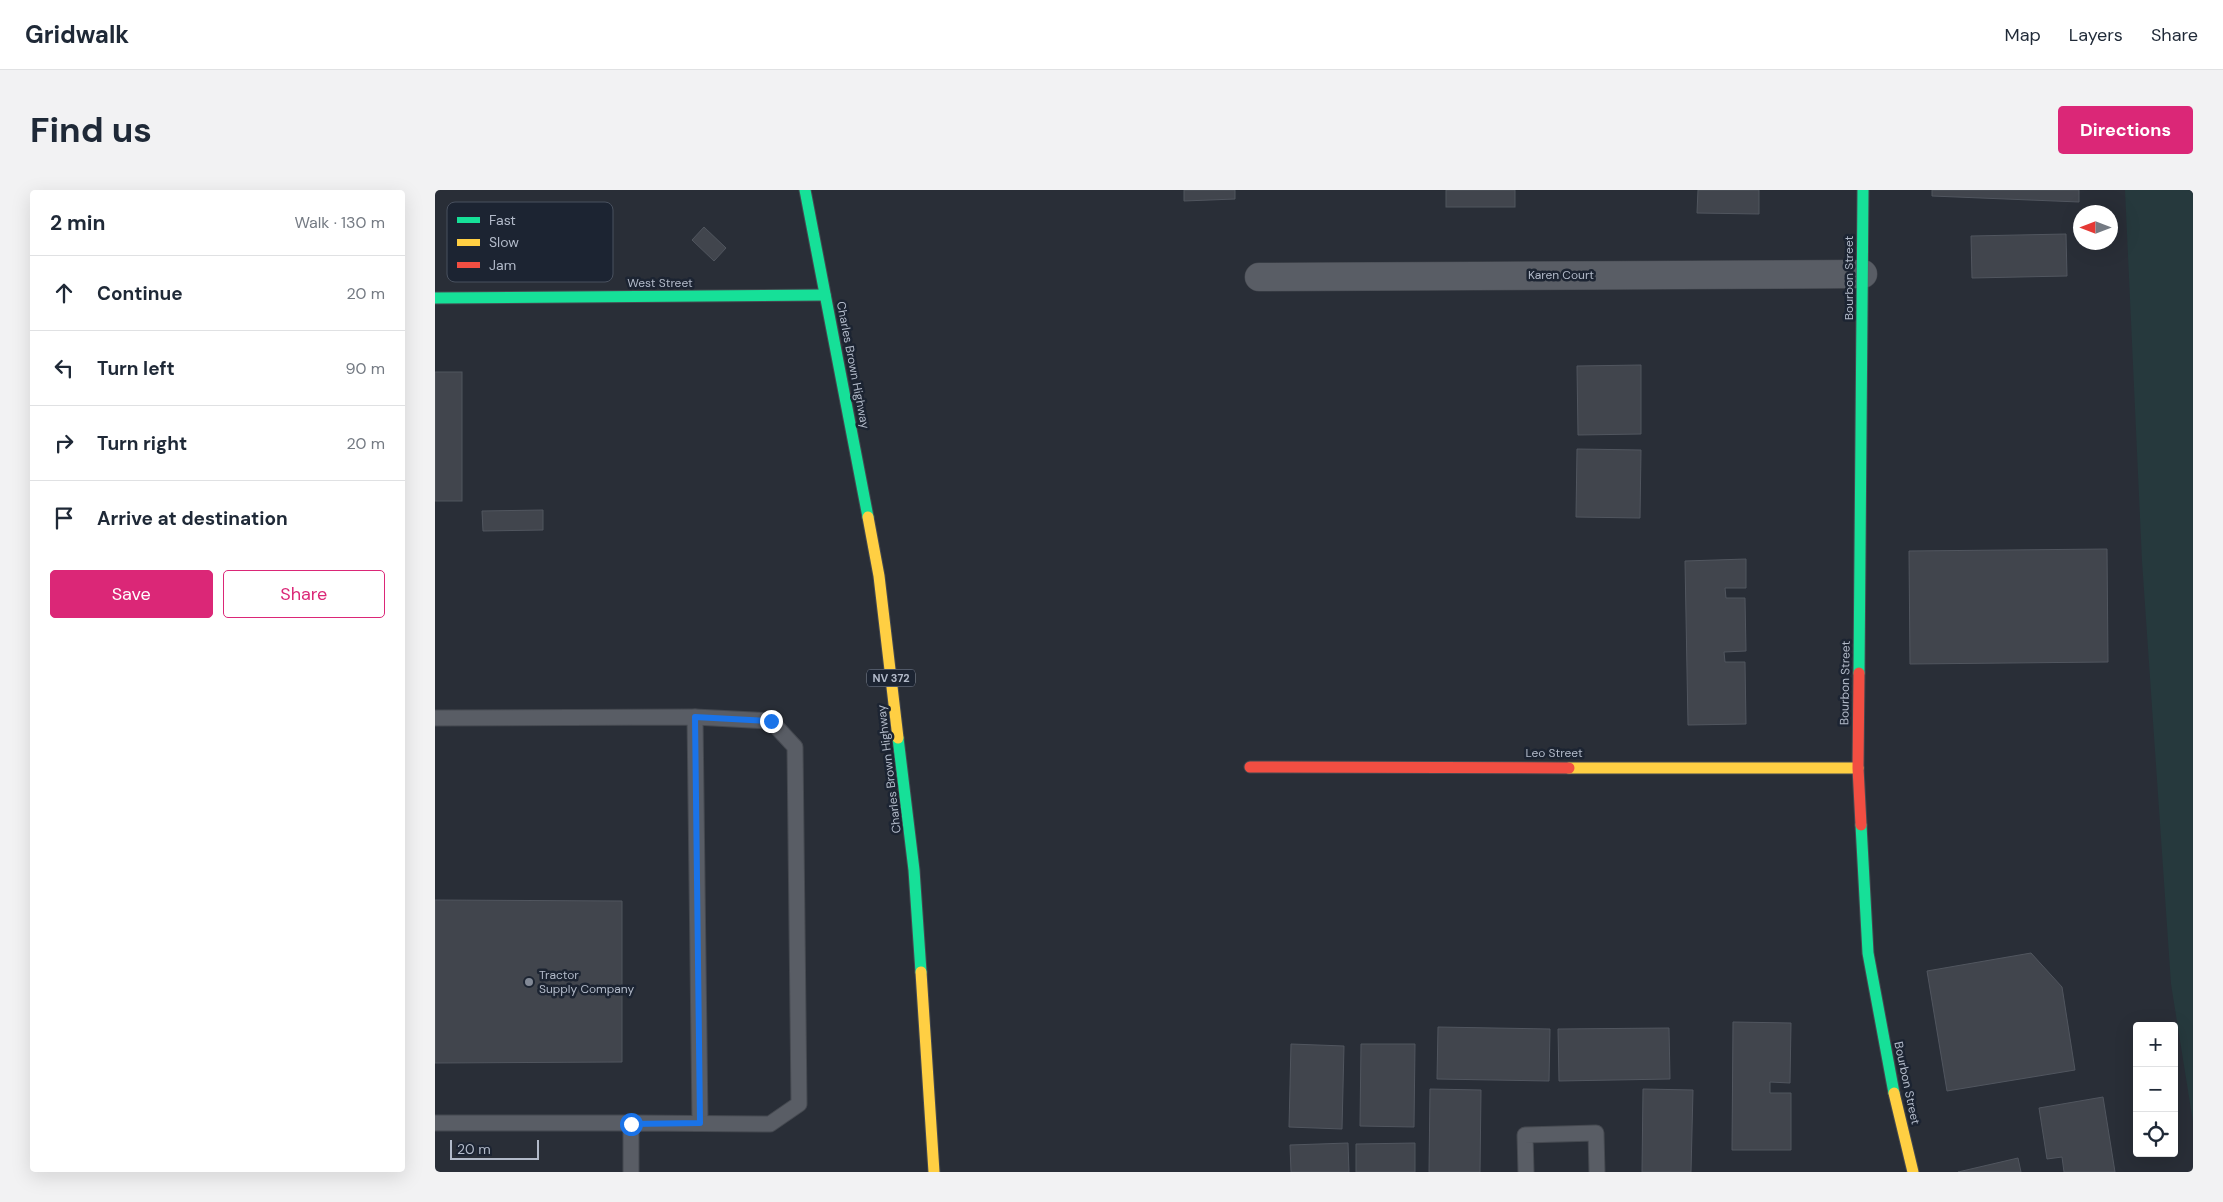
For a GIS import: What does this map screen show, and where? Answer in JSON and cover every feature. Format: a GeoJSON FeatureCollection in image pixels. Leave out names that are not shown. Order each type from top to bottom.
{"type":"FeatureCollection","features":[{"type":"Feature","properties":{"kind":"street","name":"Charles Brown Highway"},"geometry":{"type":"LineString","coordinates":[[805,190],[879,576],[915,870],[934,1172]]}},
{"type":"Feature","properties":{"kind":"street","name":"Bourbon Street"},"geometry":{"type":"LineString","coordinates":[[1863,190],[1859,768],[1868,953],[1887,1063],[1913,1172]]}},
{"type":"Feature","properties":{"kind":"street","name":"Karen Court"},"geometry":{"type":"LineString","coordinates":[[1259,277],[1863,274]]}},
{"type":"Feature","properties":{"kind":"street","name":"West Street"},"geometry":{"type":"LineString","coordinates":[[435,298],[825,295]]}},
{"type":"Feature","properties":{"kind":"street","name":"Leo Street"},"geometry":{"type":"LineString","coordinates":[[1250,767],[1859,768]]}},
{"type":"Feature","properties":{"kind":"lane"},"geometry":{"type":"LineString","coordinates":[[695,717],[700,1123]]}},
{"type":"Feature","properties":{"kind":"lane"},"geometry":{"type":"LineString","coordinates":[[435,718],[695,717],[771,721],[795,747],[799,1104],[770,1124],[435,1124]]}},
{"type":"Feature","properties":{"kind":"lane"},"geometry":{"type":"LineString","coordinates":[[631,1124],[631,1172]]}},
{"type":"Feature","properties":{"kind":"lane"},"geometry":{"type":"LineString","coordinates":[[1525,1172],[1525,1135],[1596,1133],[1597,1172]]}},
{"type":"Feature","properties":{"kind":"green space"},"geometry":{"type":"Polygon","coordinates":[[[2125,190],[2193,190],[2193,1122],[2171,984],[2142,561],[2125,190]]]}},
{"type":"Feature","properties":{"kind":"building"},"geometry":{"type":"Polygon","coordinates":[[[1184,190],[1235,190],[1235,199],[1184,201],[1184,190]]]}},
{"type":"Feature","properties":{"kind":"building"},"geometry":{"type":"Polygon","coordinates":[[[1446,190],[1515,190],[1515,207],[1446,207],[1446,190]]]}},
{"type":"Feature","properties":{"kind":"building"},"geometry":{"type":"Polygon","coordinates":[[[1698,190],[1759,190],[1759,214],[1697,213],[1698,190]]]}},
{"type":"Feature","properties":{"kind":"building"},"geometry":{"type":"Polygon","coordinates":[[[1932,190],[2079,190],[2079,202],[1932,196],[1932,190]]]}},
{"type":"Feature","properties":{"kind":"building"},"geometry":{"type":"Polygon","coordinates":[[[704,227],[726,248],[714,261],[692,240],[704,227]]]}},
{"type":"Feature","properties":{"kind":"building"},"geometry":{"type":"Polygon","coordinates":[[[2066,234],[2067,276],[1972,278],[1971,236],[2066,234]]]}},
{"type":"Feature","properties":{"kind":"building"},"geometry":{"type":"Polygon","coordinates":[[[1641,365],[1641,434],[1578,435],[1577,366],[1641,365]]]}},
{"type":"Feature","properties":{"kind":"building"},"geometry":{"type":"Polygon","coordinates":[[[435,372],[462,372],[462,501],[435,501],[435,372]]]}},
{"type":"Feature","properties":{"kind":"building"},"geometry":{"type":"Polygon","coordinates":[[[1577,449],[1641,450],[1640,518],[1576,517],[1577,449]]]}},
{"type":"Feature","properties":{"kind":"building"},"geometry":{"type":"Polygon","coordinates":[[[543,510],[543,530],[483,531],[482,511],[543,510]]]}},
{"type":"Feature","properties":{"kind":"building"},"geometry":{"type":"Polygon","coordinates":[[[2107,549],[2108,662],[1910,664],[1909,551],[2107,549]]]}},
{"type":"Feature","properties":{"kind":"building"},"geometry":{"type":"Polygon","coordinates":[[[1746,559],[1746,588],[1725,588],[1726,598],[1745,598],[1746,651],[1724,652],[1725,662],[1745,662],[1746,724],[1688,725],[1685,561],[1746,559]]]}},
{"type":"Feature","properties":{"kind":"building","name":"Tractor Supply Company"},"geometry":{"type":"Polygon","coordinates":[[[435,900],[622,901],[622,1062],[435,1063],[435,900]]]}},
{"type":"Feature","properties":{"kind":"building"},"geometry":{"type":"Polygon","coordinates":[[[2031,953],[2062,987],[2075,1070],[1947,1091],[1927,971],[2031,953]]]}},
{"type":"Feature","properties":{"kind":"building"},"geometry":{"type":"Polygon","coordinates":[[[1733,1022],[1791,1023],[1790,1083],[1770,1082],[1770,1093],[1791,1093],[1791,1150],[1732,1150],[1733,1022]]]}},
{"type":"Feature","properties":{"kind":"building"},"geometry":{"type":"Polygon","coordinates":[[[1438,1027],[1550,1029],[1549,1081],[1437,1079],[1438,1027]]]}},
{"type":"Feature","properties":{"kind":"building"},"geometry":{"type":"Polygon","coordinates":[[[1669,1028],[1670,1079],[1559,1081],[1558,1029],[1669,1028]]]}},
{"type":"Feature","properties":{"kind":"building"},"geometry":{"type":"Polygon","coordinates":[[[1291,1044],[1344,1046],[1342,1129],[1289,1127],[1291,1044]]]}},
{"type":"Feature","properties":{"kind":"building"},"geometry":{"type":"Polygon","coordinates":[[[1361,1044],[1415,1044],[1414,1127],[1360,1126],[1361,1044]]]}},
{"type":"Feature","properties":{"kind":"building"},"geometry":{"type":"Polygon","coordinates":[[[1430,1089],[1481,1090],[1480,1172],[1429,1172],[1430,1089]]]}},
{"type":"Feature","properties":{"kind":"building"},"geometry":{"type":"Polygon","coordinates":[[[1643,1089],[1693,1090],[1691,1172],[1642,1172],[1643,1089]]]}},
{"type":"Feature","properties":{"kind":"building"},"geometry":{"type":"Polygon","coordinates":[[[2103,1097],[2115,1172],[2064,1172],[2062,1157],[2047,1159],[2039,1108],[2103,1097]]]}},
{"type":"Feature","properties":{"kind":"building"},"geometry":{"type":"Polygon","coordinates":[[[1348,1143],[1349,1172],[1291,1172],[1290,1145],[1348,1143]]]}},
{"type":"Feature","properties":{"kind":"building"},"geometry":{"type":"Polygon","coordinates":[[[1415,1143],[1415,1172],[1356,1172],[1356,1144],[1415,1143]]]}},
{"type":"Feature","properties":{"kind":"building"},"geometry":{"type":"Polygon","coordinates":[[[2018,1158],[2021,1172],[1958,1172],[2018,1158]]]}},
{"type":"Feature","properties":{"kind":"traffic: fast"},"geometry":{"type":"LineString","coordinates":[[805,190],[868,517]]}},
{"type":"Feature","properties":{"kind":"traffic: fast"},"geometry":{"type":"LineString","coordinates":[[1859,673],[1863,190]]}},
{"type":"Feature","properties":{"kind":"traffic: fast"},"geometry":{"type":"LineString","coordinates":[[435,298],[825,295]]}},
{"type":"Feature","properties":{"kind":"traffic: fast"},"geometry":{"type":"LineString","coordinates":[[898,738],[914,870],[921,972]]}},
{"type":"Feature","properties":{"kind":"traffic: fast"},"geometry":{"type":"LineString","coordinates":[[1861,825],[1868,953],[1894,1093]]}},
{"type":"Feature","properties":{"kind":"traffic: slow"},"geometry":{"type":"LineString","coordinates":[[868,517],[879,576],[898,738]]}},
{"type":"Feature","properties":{"kind":"traffic: slow"},"geometry":{"type":"LineString","coordinates":[[1569,768],[1858,768]]}},
{"type":"Feature","properties":{"kind":"traffic: slow"},"geometry":{"type":"LineString","coordinates":[[921,972],[934,1172]]}},
{"type":"Feature","properties":{"kind":"traffic: slow"},"geometry":{"type":"LineString","coordinates":[[1894,1093],[1913,1172]]}},
{"type":"Feature","properties":{"kind":"traffic: jam"},"geometry":{"type":"LineString","coordinates":[[1859,673],[1858,768],[1861,825]]}},
{"type":"Feature","properties":{"kind":"traffic: jam"},"geometry":{"type":"LineString","coordinates":[[1250,767],[1569,768]]}},
{"type":"Feature","properties":{"kind":"place","name":"Tractor Supply Company"},"geometry":{"type":"Point","coordinates":[529,982]}},
{"type":"Feature","properties":{"kind":"route"},"geometry":{"type":"LineString","coordinates":[[631,1124],[700,1123],[695,717],[771,721]]}}]}
